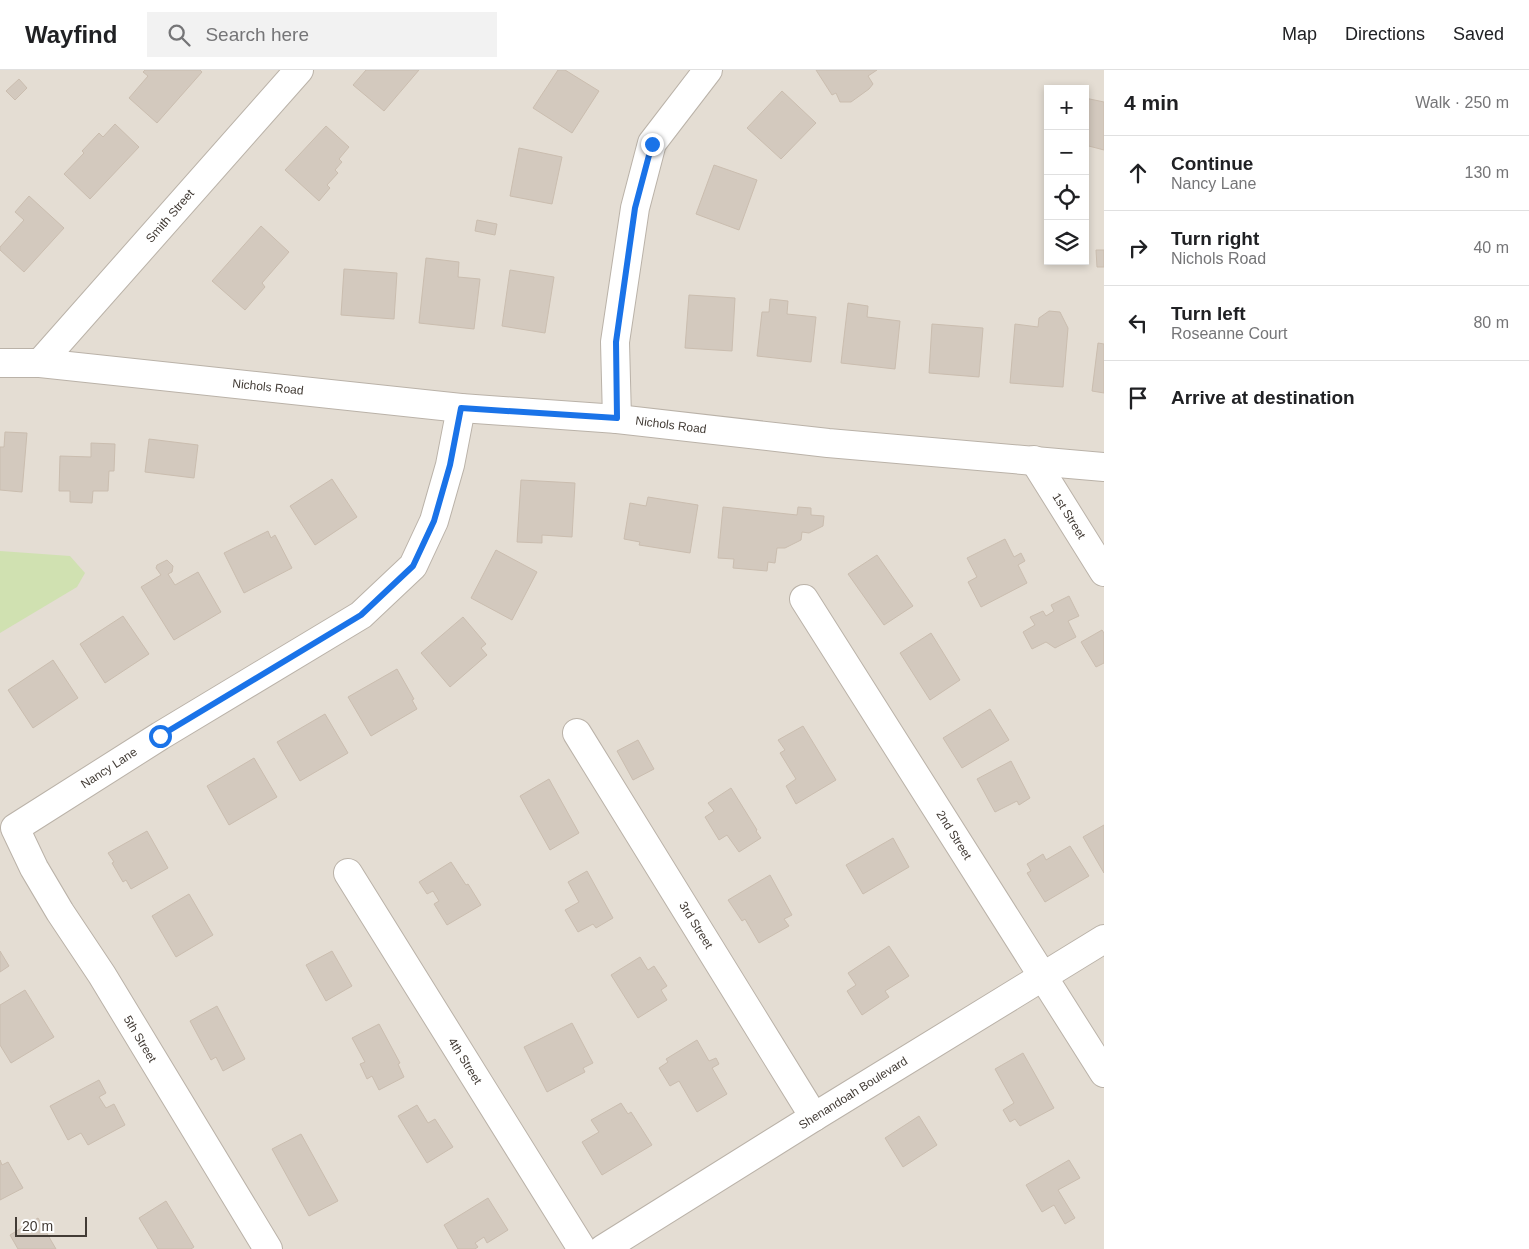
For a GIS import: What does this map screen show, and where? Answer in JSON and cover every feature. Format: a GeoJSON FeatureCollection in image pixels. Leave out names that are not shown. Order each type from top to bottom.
{"type":"FeatureCollection","features":[{"type":"Feature","properties":{"kind":"street","name":"Smith Street"},"geometry":{"type":"LineString","coordinates":[[40,363],[299,70]]}},
{"type":"Feature","properties":{"kind":"street"},"geometry":{"type":"LineString","coordinates":[[617,418],[616,342],[635,208],[652,144],[708,70]]}},
{"type":"Feature","properties":{"kind":"street","name":"Nichols Road"},"geometry":{"type":"LineString","coordinates":[[0,363],[40,363],[461,408],[617,418],[828,443],[1104,467]]}},
{"type":"Feature","properties":{"kind":"street","name":"Nancy Lane"},"geometry":{"type":"LineString","coordinates":[[15,828],[160,736],[361,615],[413,566],[434,521],[450,465],[461,408]]}},
{"type":"Feature","properties":{"kind":"street","name":"1st Street"},"geometry":{"type":"LineString","coordinates":[[1034,460],[1104,572]]}},
{"type":"Feature","properties":{"kind":"street","name":"2nd Street"},"geometry":{"type":"LineString","coordinates":[[804,599],[1104,1073]]}},
{"type":"Feature","properties":{"kind":"street","name":"3rd Street"},"geometry":{"type":"LineString","coordinates":[[577,733],[814,1117]]}},
{"type":"Feature","properties":{"kind":"street","name":"5th Street"},"geometry":{"type":"LineString","coordinates":[[15,828],[34,868],[60,912],[102,975],[268,1249]]}},
{"type":"Feature","properties":{"kind":"street","name":"4th Street"},"geometry":{"type":"LineString","coordinates":[[348,873],[582,1249]]}},
{"type":"Feature","properties":{"kind":"street","name":"Shenandoah Boulevard"},"geometry":{"type":"LineString","coordinates":[[603,1249],[1104,939]]}},
{"type":"Feature","properties":{"kind":"shaded area"},"geometry":{"type":"Polygon","coordinates":[[[0,70],[1104,70],[1104,1249],[0,1249],[0,70]]]}},
{"type":"Feature","properties":{"kind":"green space"},"geometry":{"type":"Polygon","coordinates":[[[0,551],[70,556],[85,573],[77,587],[0,633],[0,551]]]}},
{"type":"Feature","properties":{"kind":"building"},"geometry":{"type":"Polygon","coordinates":[[[145,70],[200,70],[202,72],[157,123],[129,98],[148,76],[143,72],[145,70]]]}},
{"type":"Feature","properties":{"kind":"building"},"geometry":{"type":"Polygon","coordinates":[[[366,70],[419,70],[384,111],[353,85],[366,70]]]}},
{"type":"Feature","properties":{"kind":"building"},"geometry":{"type":"Polygon","coordinates":[[[558,70],[565,70],[599,91],[572,133],[533,108],[558,70]]]}},
{"type":"Feature","properties":{"kind":"building"},"geometry":{"type":"Polygon","coordinates":[[[816,70],[877,70],[868,76],[873,84],[869,89],[851,102],[840,102],[836,93],[832,95],[816,70]]]}},
{"type":"Feature","properties":{"kind":"building"},"geometry":{"type":"Polygon","coordinates":[[[19,79],[27,88],[15,100],[6,91],[19,79]]]}},
{"type":"Feature","properties":{"kind":"building"},"geometry":{"type":"Polygon","coordinates":[[[782,91],[816,123],[781,159],[747,128],[782,91]]]}},
{"type":"Feature","properties":{"kind":"building"},"geometry":{"type":"Polygon","coordinates":[[[1089,99],[1104,102],[1104,150],[1089,146],[1089,99]]]}},
{"type":"Feature","properties":{"kind":"building"},"geometry":{"type":"Polygon","coordinates":[[[115,124],[139,147],[90,199],[64,174],[84,153],[82,151],[99,133],[103,137],[115,124]]]}},
{"type":"Feature","properties":{"kind":"building"},"geometry":{"type":"Polygon","coordinates":[[[326,126],[349,147],[339,159],[342,162],[335,170],[338,173],[327,185],[330,188],[319,201],[285,170],[326,126]]]}},
{"type":"Feature","properties":{"kind":"building"},"geometry":{"type":"Polygon","coordinates":[[[519,148],[562,157],[552,204],[510,196],[519,148]]]}},
{"type":"Feature","properties":{"kind":"building"},"geometry":{"type":"Polygon","coordinates":[[[714,165],[757,180],[739,230],[696,214],[714,165]]]}},
{"type":"Feature","properties":{"kind":"building"},"geometry":{"type":"Polygon","coordinates":[[[29,196],[64,228],[24,272],[0,250],[0,247],[24,220],[15,212],[29,196]]]}},
{"type":"Feature","properties":{"kind":"building"},"geometry":{"type":"Polygon","coordinates":[[[477,220],[497,224],[495,235],[475,231],[477,220]]]}},
{"type":"Feature","properties":{"kind":"building"},"geometry":{"type":"Polygon","coordinates":[[[261,226],[289,252],[262,283],[265,287],[245,310],[212,281],[261,226]]]}},
{"type":"Feature","properties":{"kind":"building"},"geometry":{"type":"Polygon","coordinates":[[[1096,250],[1104,250],[1104,267],[1097,267],[1096,250]]]}},
{"type":"Feature","properties":{"kind":"building"},"geometry":{"type":"Polygon","coordinates":[[[426,258],[459,262],[458,277],[480,279],[474,329],[419,323],[426,258]]]}},
{"type":"Feature","properties":{"kind":"building"},"geometry":{"type":"Polygon","coordinates":[[[344,269],[397,273],[394,319],[341,315],[344,269]]]}},
{"type":"Feature","properties":{"kind":"building"},"geometry":{"type":"Polygon","coordinates":[[[510,270],[554,277],[545,333],[502,326],[510,270]]]}},
{"type":"Feature","properties":{"kind":"building"},"geometry":{"type":"Polygon","coordinates":[[[689,295],[735,298],[732,351],[685,348],[689,295]]]}},
{"type":"Feature","properties":{"kind":"building"},"geometry":{"type":"Polygon","coordinates":[[[770,299],[788,301],[787,314],[816,317],[811,362],[757,356],[762,312],[769,312],[770,299]]]}},
{"type":"Feature","properties":{"kind":"building"},"geometry":{"type":"Polygon","coordinates":[[[848,303],[868,306],[867,317],[900,321],[895,369],[841,363],[848,303]]]}},
{"type":"Feature","properties":{"kind":"building"},"geometry":{"type":"Polygon","coordinates":[[[1049,311],[1060,312],[1068,328],[1063,387],[1010,383],[1015,324],[1038,327],[1039,318],[1049,311]]]}},
{"type":"Feature","properties":{"kind":"building"},"geometry":{"type":"Polygon","coordinates":[[[932,324],[983,328],[979,377],[929,373],[932,324]]]}},
{"type":"Feature","properties":{"kind":"building"},"geometry":{"type":"Polygon","coordinates":[[[1098,343],[1104,344],[1104,393],[1092,391],[1098,343]]]}},
{"type":"Feature","properties":{"kind":"building"},"geometry":{"type":"Polygon","coordinates":[[[5,432],[27,433],[22,492],[0,490],[0,447],[4,447],[5,432]]]}},
{"type":"Feature","properties":{"kind":"building"},"geometry":{"type":"Polygon","coordinates":[[[149,439],[198,445],[194,478],[145,472],[149,439]]]}},
{"type":"Feature","properties":{"kind":"building"},"geometry":{"type":"Polygon","coordinates":[[[91,443],[115,444],[114,471],[109,471],[108,491],[93,491],[92,503],[70,502],[70,491],[59,491],[60,456],[91,457],[91,443]]]}},
{"type":"Feature","properties":{"kind":"building"},"geometry":{"type":"Polygon","coordinates":[[[332,479],[357,517],[315,545],[290,506],[332,479]]]}},
{"type":"Feature","properties":{"kind":"building"},"geometry":{"type":"Polygon","coordinates":[[[521,480],[575,483],[572,537],[542,535],[542,543],[517,542],[521,480]]]}},
{"type":"Feature","properties":{"kind":"building"},"geometry":{"type":"Polygon","coordinates":[[[648,497],[698,505],[690,553],[639,545],[640,542],[624,539],[630,503],[646,506],[648,497]]]}},
{"type":"Feature","properties":{"kind":"building"},"geometry":{"type":"Polygon","coordinates":[[[723,507],[797,515],[798,507],[811,508],[811,515],[824,516],[823,526],[809,533],[802,532],[801,540],[785,548],[777,548],[775,563],[768,562],[767,571],[733,568],[734,559],[718,558],[723,507]]]}},
{"type":"Feature","properties":{"kind":"building"},"geometry":{"type":"Polygon","coordinates":[[[268,531],[271,538],[275,535],[292,568],[244,593],[224,553],[268,531]]]}},
{"type":"Feature","properties":{"kind":"building"},"geometry":{"type":"Polygon","coordinates":[[[1005,539],[1014,557],[1021,553],[1025,561],[1018,565],[1027,583],[981,607],[968,582],[977,577],[967,558],[1005,539]]]}},
{"type":"Feature","properties":{"kind":"building"},"geometry":{"type":"Polygon","coordinates":[[[496,550],[537,572],[512,620],[471,598],[496,550]]]}},
{"type":"Feature","properties":{"kind":"building"},"geometry":{"type":"Polygon","coordinates":[[[877,555],[913,606],[884,625],[848,574],[877,555]]]}},
{"type":"Feature","properties":{"kind":"building"},"geometry":{"type":"Polygon","coordinates":[[[167,560],[173,566],[172,572],[168,574],[175,585],[198,572],[221,612],[174,640],[141,587],[161,575],[156,568],[157,565],[167,560]]]}},
{"type":"Feature","properties":{"kind":"building"},"geometry":{"type":"Polygon","coordinates":[[[1069,596],[1079,616],[1068,621],[1076,637],[1055,648],[1046,642],[1032,649],[1023,632],[1035,625],[1030,617],[1043,611],[1046,616],[1054,611],[1051,605],[1069,596]]]}},
{"type":"Feature","properties":{"kind":"building"},"geometry":{"type":"Polygon","coordinates":[[[123,616],[149,654],[105,683],[80,644],[123,616]]]}},
{"type":"Feature","properties":{"kind":"building"},"geometry":{"type":"Polygon","coordinates":[[[463,617],[486,644],[481,648],[487,655],[450,687],[421,653],[463,617]]]}},
{"type":"Feature","properties":{"kind":"building"},"geometry":{"type":"Polygon","coordinates":[[[1102,630],[1104,633],[1104,663],[1096,667],[1081,642],[1102,630]]]}},
{"type":"Feature","properties":{"kind":"building"},"geometry":{"type":"Polygon","coordinates":[[[931,633],[960,680],[930,700],[900,653],[931,633]]]}},
{"type":"Feature","properties":{"kind":"building"},"geometry":{"type":"Polygon","coordinates":[[[53,660],[78,698],[33,728],[8,690],[53,660]]]}},
{"type":"Feature","properties":{"kind":"building"},"geometry":{"type":"Polygon","coordinates":[[[397,669],[414,699],[412,700],[417,709],[371,736],[348,697],[397,669]]]}},
{"type":"Feature","properties":{"kind":"building"},"geometry":{"type":"Polygon","coordinates":[[[990,709],[1009,740],[962,768],[943,738],[990,709]]]}},
{"type":"Feature","properties":{"kind":"building"},"geometry":{"type":"Polygon","coordinates":[[[325,714],[348,753],[300,781],[277,742],[325,714]]]}},
{"type":"Feature","properties":{"kind":"building"},"geometry":{"type":"Polygon","coordinates":[[[803,726],[836,780],[796,804],[786,786],[796,779],[780,753],[785,750],[778,740],[803,726]]]}},
{"type":"Feature","properties":{"kind":"building"},"geometry":{"type":"Polygon","coordinates":[[[638,740],[654,769],[633,780],[617,751],[638,740]]]}},
{"type":"Feature","properties":{"kind":"building"},"geometry":{"type":"Polygon","coordinates":[[[254,758],[277,797],[229,825],[207,786],[254,758]]]}},
{"type":"Feature","properties":{"kind":"building"},"geometry":{"type":"Polygon","coordinates":[[[1011,761],[1030,798],[1019,805],[1017,801],[995,812],[977,779],[1011,761]]]}},
{"type":"Feature","properties":{"kind":"building"},"geometry":{"type":"Polygon","coordinates":[[[549,779],[579,833],[550,850],[520,796],[549,779]]]}},
{"type":"Feature","properties":{"kind":"building"},"geometry":{"type":"Polygon","coordinates":[[[731,788],[761,838],[739,852],[727,835],[719,840],[705,817],[714,811],[708,803],[731,788]]]}},
{"type":"Feature","properties":{"kind":"building"},"geometry":{"type":"Polygon","coordinates":[[[1104,825],[1104,873],[1083,837],[1104,825]]]}},
{"type":"Feature","properties":{"kind":"building"},"geometry":{"type":"Polygon","coordinates":[[[147,831],[168,868],[131,889],[126,880],[123,882],[108,853],[147,831]]]}},
{"type":"Feature","properties":{"kind":"building"},"geometry":{"type":"Polygon","coordinates":[[[893,838],[909,867],[863,894],[846,865],[893,838]]]}},
{"type":"Feature","properties":{"kind":"building"},"geometry":{"type":"Polygon","coordinates":[[[1070,846],[1089,876],[1045,902],[1027,873],[1031,871],[1027,864],[1043,854],[1046,860],[1070,846]]]}},
{"type":"Feature","properties":{"kind":"building"},"geometry":{"type":"Polygon","coordinates":[[[451,862],[481,905],[447,925],[434,904],[439,901],[433,891],[427,894],[419,882],[451,862]]]}},
{"type":"Feature","properties":{"kind":"building"},"geometry":{"type":"Polygon","coordinates":[[[587,871],[613,918],[596,928],[593,924],[578,932],[565,910],[579,902],[568,882],[587,871]]]}},
{"type":"Feature","properties":{"kind":"building"},"geometry":{"type":"Polygon","coordinates":[[[770,875],[792,915],[784,919],[789,926],[759,943],[745,919],[742,921],[728,900],[770,875]]]}},
{"type":"Feature","properties":{"kind":"building"},"geometry":{"type":"Polygon","coordinates":[[[189,894],[213,935],[176,957],[152,916],[189,894]]]}},
{"type":"Feature","properties":{"kind":"building"},"geometry":{"type":"Polygon","coordinates":[[[889,946],[909,976],[885,991],[889,997],[862,1015],[847,991],[856,985],[848,973],[889,946]]]}},
{"type":"Feature","properties":{"kind":"building"},"geometry":{"type":"Polygon","coordinates":[[[0,951],[9,966],[0,972],[0,951]]]}},
{"type":"Feature","properties":{"kind":"building"},"geometry":{"type":"Polygon","coordinates":[[[332,951],[352,986],[326,1001],[306,965],[332,951]]]}},
{"type":"Feature","properties":{"kind":"building"},"geometry":{"type":"Polygon","coordinates":[[[640,957],[648,970],[654,966],[667,986],[661,990],[667,1000],[638,1018],[611,975],[640,957]]]}},
{"type":"Feature","properties":{"kind":"building"},"geometry":{"type":"Polygon","coordinates":[[[25,990],[54,1037],[11,1063],[0,1045],[0,1005],[25,990]]]}},
{"type":"Feature","properties":{"kind":"building"},"geometry":{"type":"Polygon","coordinates":[[[217,1006],[245,1059],[223,1071],[216,1057],[211,1060],[190,1021],[217,1006]]]}},
{"type":"Feature","properties":{"kind":"building"},"geometry":{"type":"Polygon","coordinates":[[[572,1023],[593,1063],[583,1068],[585,1072],[547,1092],[524,1047],[572,1023]]]}},
{"type":"Feature","properties":{"kind":"building"},"geometry":{"type":"Polygon","coordinates":[[[379,1024],[400,1063],[398,1064],[404,1077],[379,1090],[372,1076],[367,1079],[360,1064],[365,1062],[352,1038],[379,1024]]]}},
{"type":"Feature","properties":{"kind":"building"},"geometry":{"type":"Polygon","coordinates":[[[697,1040],[709,1061],[716,1058],[719,1064],[712,1068],[727,1094],[697,1112],[679,1081],[670,1086],[659,1068],[668,1062],[666,1059],[697,1040]]]}},
{"type":"Feature","properties":{"kind":"building"},"geometry":{"type":"Polygon","coordinates":[[[1023,1053],[1054,1108],[1020,1126],[1015,1119],[1010,1122],[1003,1110],[1014,1103],[995,1069],[1023,1053]]]}},
{"type":"Feature","properties":{"kind":"building"},"geometry":{"type":"Polygon","coordinates":[[[99,1080],[106,1093],[99,1097],[106,1108],[114,1104],[125,1125],[88,1145],[81,1133],[68,1140],[50,1106],[99,1080]]]}},
{"type":"Feature","properties":{"kind":"building"},"geometry":{"type":"Polygon","coordinates":[[[621,1103],[628,1114],[631,1112],[652,1145],[602,1175],[582,1142],[599,1132],[591,1120],[621,1103]]]}},
{"type":"Feature","properties":{"kind":"building"},"geometry":{"type":"Polygon","coordinates":[[[417,1105],[428,1123],[435,1119],[453,1147],[427,1163],[398,1116],[417,1105]]]}},
{"type":"Feature","properties":{"kind":"building"},"geometry":{"type":"Polygon","coordinates":[[[919,1116],[937,1145],[903,1167],[885,1138],[919,1116]]]}},
{"type":"Feature","properties":{"kind":"building"},"geometry":{"type":"Polygon","coordinates":[[[301,1134],[338,1201],[309,1216],[272,1149],[301,1134]]]}},
{"type":"Feature","properties":{"kind":"building"},"geometry":{"type":"Polygon","coordinates":[[[0,1160],[2,1165],[8,1162],[23,1188],[0,1200],[0,1160]]]}},
{"type":"Feature","properties":{"kind":"building"},"geometry":{"type":"Polygon","coordinates":[[[1069,1160],[1080,1178],[1058,1190],[1075,1218],[1065,1224],[1054,1205],[1042,1212],[1026,1185],[1069,1160]]]}},
{"type":"Feature","properties":{"kind":"building"},"geometry":{"type":"Polygon","coordinates":[[[488,1198],[508,1230],[487,1243],[484,1237],[475,1243],[478,1247],[475,1249],[458,1249],[444,1225],[488,1198]]]}},
{"type":"Feature","properties":{"kind":"building"},"geometry":{"type":"Polygon","coordinates":[[[166,1201],[194,1247],[191,1249],[158,1249],[139,1218],[166,1201]]]}},
{"type":"Feature","properties":{"kind":"building"},"geometry":{"type":"Polygon","coordinates":[[[38,1218],[56,1249],[18,1249],[10,1235],[38,1218]]]}},
{"type":"Feature","properties":{"kind":"route"},"geometry":{"type":"LineString","coordinates":[[160,736],[361,615],[413,566],[434,521],[450,465],[461,408],[617,418],[616,342],[635,208],[652,144]]}}]}
